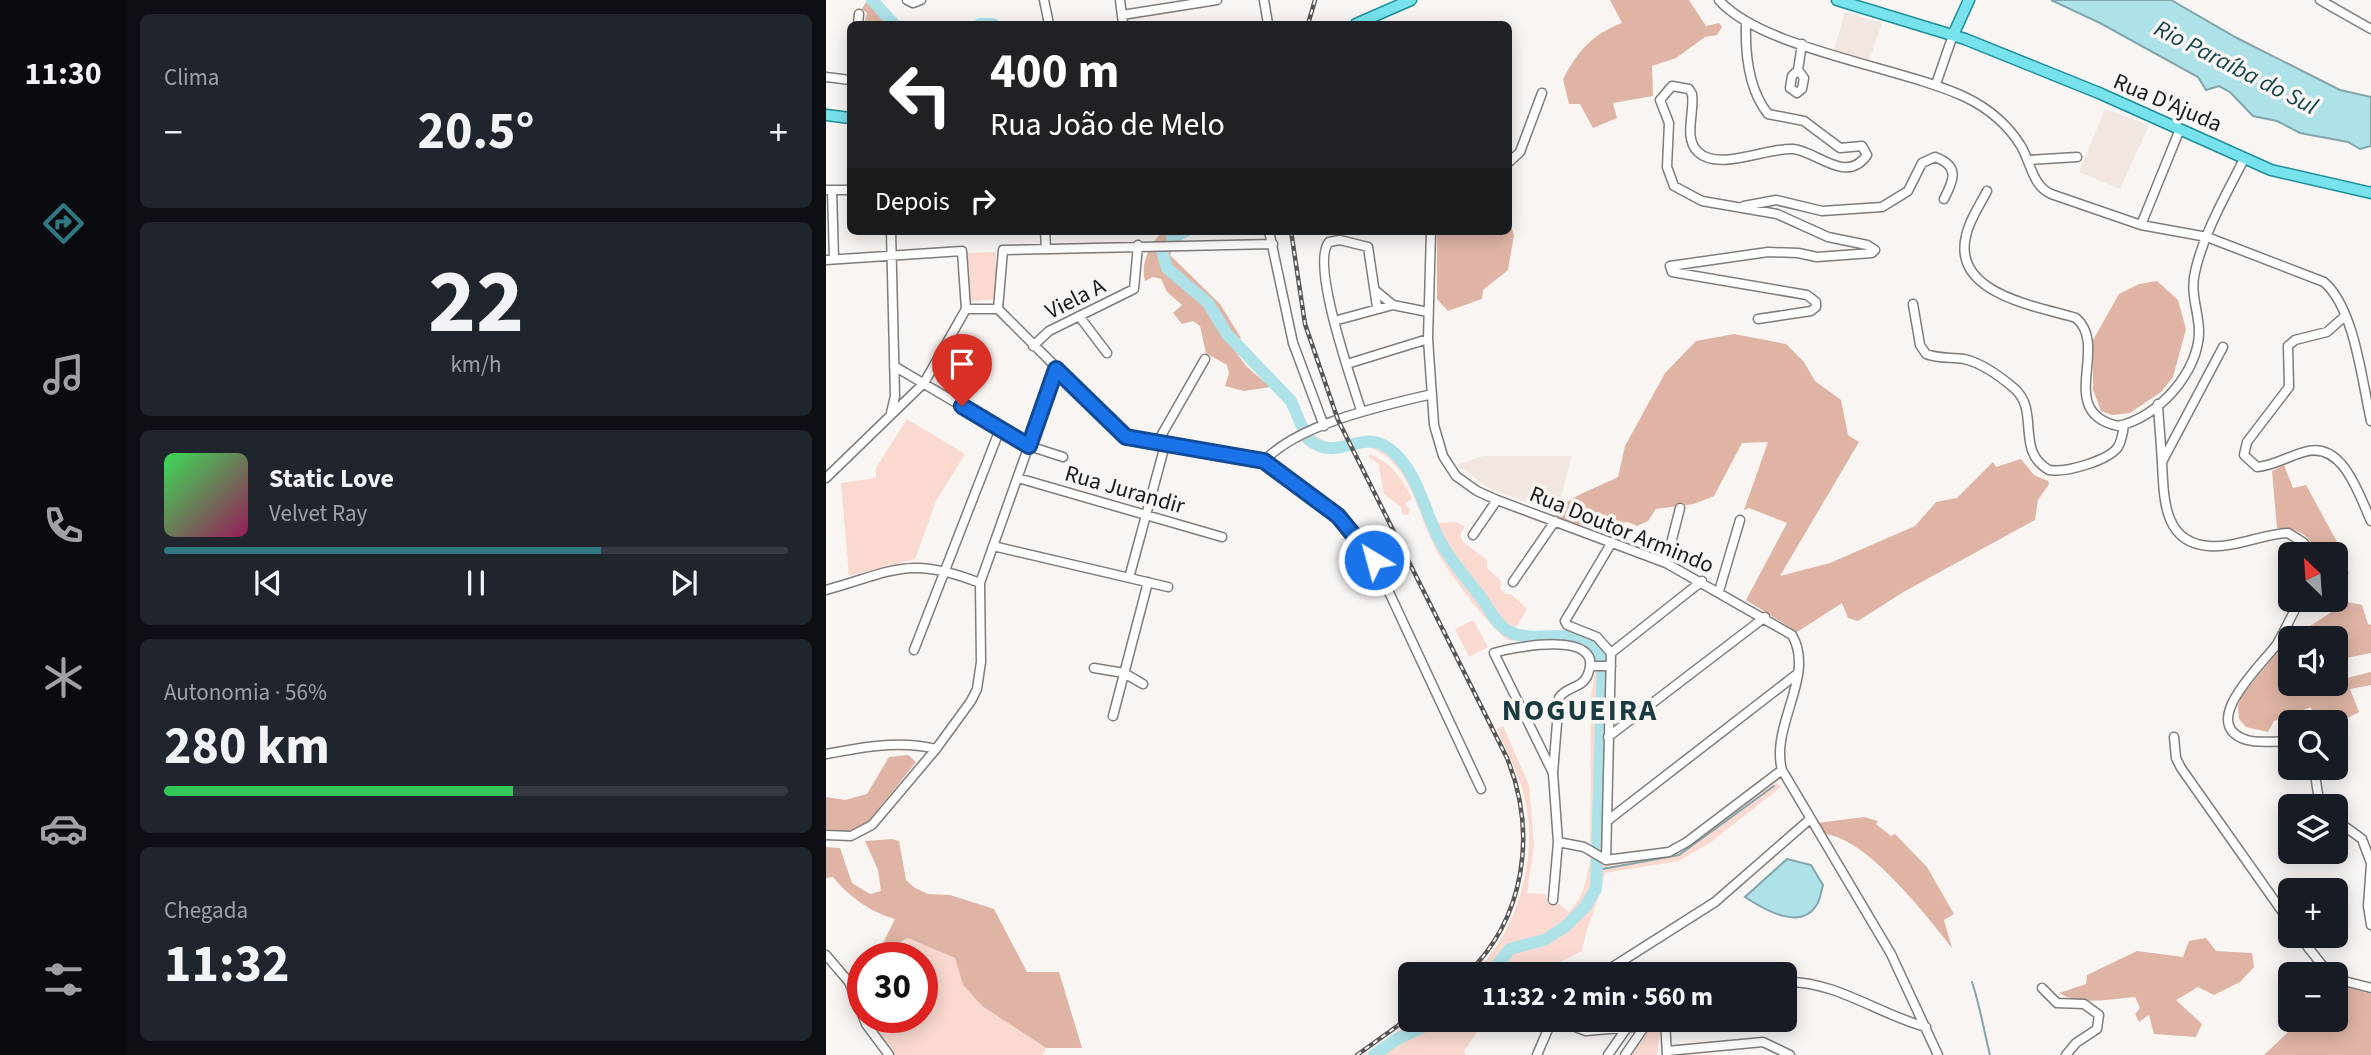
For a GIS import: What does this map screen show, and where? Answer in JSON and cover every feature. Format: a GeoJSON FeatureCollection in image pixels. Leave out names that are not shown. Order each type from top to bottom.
{"type":"FeatureCollection","features":[{"type":"Feature","properties":{"kind":"main road"},"geometry":{"type":"LineString","coordinates":[[1363,21],[1411,0]]}},
{"type":"Feature","properties":{"kind":"main road","name":"Rua D'Ajuda"},"geometry":{"type":"LineString","coordinates":[[1837,0],[1953,35],[2292,177],[2371,193]]}},
{"type":"Feature","properties":{"kind":"main road"},"geometry":{"type":"LineString","coordinates":[[1953,35],[1969,0]]}},
{"type":"Feature","properties":{"kind":"main road"},"geometry":{"type":"LineString","coordinates":[[826,115],[847,118]]}},
{"type":"Feature","properties":{"kind":"street"},"geometry":{"type":"LineString","coordinates":[[1044,0],[1048,21]]}},
{"type":"Feature","properties":{"kind":"street"},"geometry":{"type":"LineString","coordinates":[[1119,0],[1123,20],[1217,0]]}},
{"type":"Feature","properties":{"kind":"street"},"geometry":{"type":"LineString","coordinates":[[1264,0],[1268,21]]}},
{"type":"Feature","properties":{"kind":"street"},"geometry":{"type":"LineString","coordinates":[[1719,0],[1746,23],[1801,44],[1936,85],[1967,98],[1995,116],[2020,145],[2036,180],[2045,191],[2141,225],[2207,237],[2324,282],[2338,298],[2345,316],[2371,421]]}},
{"type":"Feature","properties":{"kind":"street"},"geometry":{"type":"LineString","coordinates":[[2320,0],[2371,29]]}},
{"type":"Feature","properties":{"kind":"street"},"geometry":{"type":"LineString","coordinates":[[858,21],[859,14]]}},
{"type":"Feature","properties":{"kind":"street"},"geometry":{"type":"LineString","coordinates":[[1746,23],[1747,63],[1761,105],[1768,114],[1804,121],[1840,148],[1862,146],[1867,155],[1857,164],[1839,167],[1791,148],[1732,158],[1705,156],[1695,149],[1691,139],[1693,101],[1689,89],[1672,86],[1661,95],[1660,100],[1669,123],[1667,167],[1674,186],[1702,201],[1777,214],[1828,237],[1873,247],[1872,253],[1817,257],[1768,252],[1670,266],[1672,272],[1807,295],[1816,302],[1816,307],[1811,311],[1758,319]]}},
{"type":"Feature","properties":{"kind":"street"},"geometry":{"type":"LineString","coordinates":[[1936,85],[1953,35]]}},
{"type":"Feature","properties":{"kind":"street"},"geometry":{"type":"LineString","coordinates":[[1798,70],[1801,44]]}},
{"type":"Feature","properties":{"kind":"street"},"geometry":{"type":"LineString","coordinates":[[826,77],[847,80]]}},
{"type":"Feature","properties":{"kind":"street"},"geometry":{"type":"LineString","coordinates":[[1512,159],[1520,152],[1542,93]]}},
{"type":"Feature","properties":{"kind":"street"},"geometry":{"type":"LineString","coordinates":[[2141,225],[2180,129]]}},
{"type":"Feature","properties":{"kind":"street"},"geometry":{"type":"LineString","coordinates":[[1737,208],[1776,200],[1822,211],[1882,207],[1908,191],[1922,163],[1935,157],[1950,165],[1954,171],[1954,178],[1944,199]]}},
{"type":"Feature","properties":{"kind":"street"},"geometry":{"type":"LineString","coordinates":[[2028,160],[2077,157]]}},
{"type":"Feature","properties":{"kind":"street"},"geometry":{"type":"LineString","coordinates":[[1987,191],[1966,234],[1965,252],[1972,271],[1989,290],[2076,318],[2082,323],[2088,337],[2086,397],[2096,416],[2121,425],[2158,404],[2184,379],[2194,359],[2199,333],[2192,289],[2207,237],[2244,159]]}},
{"type":"Feature","properties":{"kind":"street"},"geometry":{"type":"LineString","coordinates":[[826,478],[923,383],[966,309],[962,251],[830,259],[829,190],[847,190]]}},
{"type":"Feature","properties":{"kind":"street"},"geometry":{"type":"LineString","coordinates":[[890,416],[895,396],[891,235]]}},
{"type":"Feature","properties":{"kind":"street"},"geometry":{"type":"LineString","coordinates":[[1045,235],[1046,248]]}},
{"type":"Feature","properties":{"kind":"street"},"geometry":{"type":"LineString","coordinates":[[1270,235],[1282,302],[1293,344],[1321,428]]}},
{"type":"Feature","properties":{"kind":"street","name":"Rua Doutor Armindo"},"geometry":{"type":"LineString","coordinates":[[1431,235],[1428,339],[1432,394],[1437,439],[1449,468],[1466,484],[1497,500],[1666,563],[1702,581],[1792,635],[1800,651],[1797,674],[1778,746],[1782,770],[1809,820],[1891,954],[1938,1055]]}},
{"type":"Feature","properties":{"kind":"street"},"geometry":{"type":"LineString","coordinates":[[1361,410],[1327,289],[1324,251],[1329,242],[1340,240],[1368,247],[1377,307]]}},
{"type":"Feature","properties":{"kind":"street"},"geometry":{"type":"LineString","coordinates":[[1273,243],[1009,250],[1000,253],[1000,305],[1033,346],[1120,433],[1161,444],[1264,461],[1338,516],[1374,560],[1481,789]]}},
{"type":"Feature","properties":{"kind":"street","name":"Viela A"},"geometry":{"type":"LineString","coordinates":[[1033,346],[1049,331],[1133,289],[1138,245]]}},
{"type":"Feature","properties":{"kind":"street"},"geometry":{"type":"LineString","coordinates":[[1376,291],[1393,304]]}},
{"type":"Feature","properties":{"kind":"street"},"geometry":{"type":"LineString","coordinates":[[1335,321],[1393,304],[1428,312]]}},
{"type":"Feature","properties":{"kind":"street"},"geometry":{"type":"LineString","coordinates":[[1913,304],[1920,345],[1926,354],[1967,360],[1983,366],[2020,394],[2025,407],[2031,454],[2049,470],[2070,470],[2112,453],[2119,444],[2121,425]]}},
{"type":"Feature","properties":{"kind":"street"},"geometry":{"type":"LineString","coordinates":[[966,309],[1000,305]]}},
{"type":"Feature","properties":{"kind":"street"},"geometry":{"type":"LineString","coordinates":[[1079,316],[1107,353]]}},
{"type":"Feature","properties":{"kind":"street"},"geometry":{"type":"LineString","coordinates":[[2345,316],[2327,332],[2295,340],[2288,346],[2289,387],[2247,442],[2244,455],[2257,467],[2314,449],[2328,452],[2348,474],[2371,521]]}},
{"type":"Feature","properties":{"kind":"street"},"geometry":{"type":"LineString","coordinates":[[1347,364],[1428,339]]}},
{"type":"Feature","properties":{"kind":"street"},"geometry":{"type":"LineString","coordinates":[[2162,462],[2223,347]]}},
{"type":"Feature","properties":{"kind":"street"},"geometry":{"type":"LineString","coordinates":[[1129,578],[1161,444],[1205,359]]}},
{"type":"Feature","properties":{"kind":"street"},"geometry":{"type":"LineString","coordinates":[[894,366],[1029,446],[1063,457]]}},
{"type":"Feature","properties":{"kind":"street"},"geometry":{"type":"LineString","coordinates":[[826,835],[843,838],[867,829],[936,749],[977,689],[981,662],[980,583],[1056,369]]}},
{"type":"Feature","properties":{"kind":"street"},"geometry":{"type":"LineString","coordinates":[[1264,461],[1279,446],[1361,410],[1432,394]]}},
{"type":"Feature","properties":{"kind":"street"},"geometry":{"type":"LineString","coordinates":[[895,396],[905,401]]}},
{"type":"Feature","properties":{"kind":"street"},"geometry":{"type":"LineString","coordinates":[[2158,404],[2165,510],[2174,528],[2188,540],[2217,546],[2288,533],[2302,542]]}},
{"type":"Feature","properties":{"kind":"street"},"geometry":{"type":"LineString","coordinates":[[914,650],[1000,429]]}},
{"type":"Feature","properties":{"kind":"street","name":"Rua Jurandir"},"geometry":{"type":"LineString","coordinates":[[1018,478],[1222,537]]}},
{"type":"Feature","properties":{"kind":"street"},"geometry":{"type":"LineString","coordinates":[[1472,535],[1497,500]]}},
{"type":"Feature","properties":{"kind":"street"},"geometry":{"type":"LineString","coordinates":[[1666,563],[1681,508]]}},
{"type":"Feature","properties":{"kind":"street"},"geometry":{"type":"LineString","coordinates":[[1719,591],[1740,520]]}},
{"type":"Feature","properties":{"kind":"street"},"geometry":{"type":"LineString","coordinates":[[1513,582],[1555,521]]}},
{"type":"Feature","properties":{"kind":"street"},"geometry":{"type":"LineString","coordinates":[[1611,653],[1597,637],[1567,625],[1564,621],[1612,542]]}},
{"type":"Feature","properties":{"kind":"street"},"geometry":{"type":"LineString","coordinates":[[993,546],[1168,587]]}},
{"type":"Feature","properties":{"kind":"street"},"geometry":{"type":"LineString","coordinates":[[826,590],[899,568],[926,566],[946,569],[980,583]]}},
{"type":"Feature","properties":{"kind":"street"},"geometry":{"type":"LineString","coordinates":[[1603,859],[1611,653],[1702,581]]}},
{"type":"Feature","properties":{"kind":"street"},"geometry":{"type":"LineString","coordinates":[[1113,716],[1148,582]]}},
{"type":"Feature","properties":{"kind":"street"},"geometry":{"type":"LineString","coordinates":[[2278,741],[2247,740],[2236,733],[2230,718],[2233,698],[2276,644],[2293,612]]}},
{"type":"Feature","properties":{"kind":"street"},"geometry":{"type":"LineString","coordinates":[[1608,737],[1765,617]]}},
{"type":"Feature","properties":{"kind":"street"},"geometry":{"type":"LineString","coordinates":[[1553,773],[1494,653],[1514,647],[1576,646],[1587,653],[1592,666],[1585,682],[1562,692],[1559,698],[1553,773],[1558,842],[1553,900]]}},
{"type":"Feature","properties":{"kind":"street"},"geometry":{"type":"LineString","coordinates":[[1592,666],[1609,666]]}},
{"type":"Feature","properties":{"kind":"street"},"geometry":{"type":"LineString","coordinates":[[1094,668],[1124,673],[1143,684]]}},
{"type":"Feature","properties":{"kind":"street"},"geometry":{"type":"LineString","coordinates":[[1606,821],[1797,674]]}},
{"type":"Feature","properties":{"kind":"street"},"geometry":{"type":"LineString","coordinates":[[2174,737],[2176,758],[2181,768],[2278,906]]}},
{"type":"Feature","properties":{"kind":"street"},"geometry":{"type":"LineString","coordinates":[[826,754],[876,745],[912,745],[936,749]]}},
{"type":"Feature","properties":{"kind":"street"},"geometry":{"type":"LineString","coordinates":[[1558,842],[1590,850],[1603,859],[1678,848],[1782,770]]}},
{"type":"Feature","properties":{"kind":"street"},"geometry":{"type":"LineString","coordinates":[[1620,962],[1715,902],[1809,820]]}},
{"type":"Feature","properties":{"kind":"street"},"geometry":{"type":"LineString","coordinates":[[2348,829],[2362,839],[2371,863],[2368,906],[2371,925]]}},
{"type":"Feature","properties":{"kind":"street"},"geometry":{"type":"LineString","coordinates":[[2309,948],[2320,962]]}},
{"type":"Feature","properties":{"kind":"street"},"geometry":{"type":"LineString","coordinates":[[826,955],[849,982],[870,1033],[889,1055]]}},
{"type":"Feature","properties":{"kind":"street"},"geometry":{"type":"LineString","coordinates":[[2348,982],[2371,988]]}},
{"type":"Feature","properties":{"kind":"street"},"geometry":{"type":"LineString","coordinates":[[1797,983],[1812,984],[1926,1027]]}},
{"type":"Feature","properties":{"kind":"street"},"geometry":{"type":"LineString","coordinates":[[2042,988],[2057,1003],[2084,1004],[2099,1015],[2097,1029],[2076,1043],[2066,1055]]}},
{"type":"Feature","properties":{"kind":"street"},"geometry":{"type":"LineString","coordinates":[[1537,1055],[1547,1032]]}},
{"type":"Feature","properties":{"kind":"street"},"geometry":{"type":"LineString","coordinates":[[1608,1055],[1624,1032]]}},
{"type":"Feature","properties":{"kind":"street"},"geometry":{"type":"LineString","coordinates":[[1625,1055],[1640,1032]]}},
{"type":"Feature","properties":{"kind":"street"},"geometry":{"type":"LineString","coordinates":[[1666,1032],[1667,1053],[1763,1042],[1790,1055]]}},
{"type":"Feature","properties":{"kind":"street"},"geometry":{"type":"LineString","coordinates":[[1763,1042],[1768,1055]]}},
{"type":"Feature","properties":{"kind":"shaded area"},"geometry":{"type":"Polygon","coordinates":[[[1610,0],[1689,0],[1706,26],[1719,23],[1722,27],[1717,35],[1705,37],[1676,58],[1652,66],[1653,96],[1613,103],[1617,118],[1593,128],[1580,104],[1569,104],[1563,79],[1594,38],[1622,23],[1610,0]]]}},
{"type":"Feature","properties":{"kind":"shaded area"},"geometry":{"type":"Polygon","coordinates":[[[866,2],[885,21],[865,21],[867,13],[862,9],[866,2]]]}},
{"type":"Feature","properties":{"kind":"shaded area"},"geometry":{"type":"Polygon","coordinates":[[[1845,12],[1882,23],[1869,61],[1834,50],[1845,12]]]}},
{"type":"Feature","properties":{"kind":"shaded area"},"geometry":{"type":"Polygon","coordinates":[[[2105,109],[2149,125],[2120,189],[2079,172],[2105,109]]]}},
{"type":"Feature","properties":{"kind":"shaded area"},"geometry":{"type":"Polygon","coordinates":[[[1512,229],[1514,235],[1508,270],[1483,290],[1482,299],[1448,311],[1437,299],[1437,235],[1512,235],[1512,229]]]}},
{"type":"Feature","properties":{"kind":"shaded area"},"geometry":{"type":"Polygon","coordinates":[[[1160,235],[1190,235],[1175,245],[1170,255],[1220,304],[1241,338],[1230,344],[1246,366],[1270,387],[1244,391],[1225,386],[1229,373],[1227,365],[1206,353],[1200,326],[1193,321],[1182,324],[1173,313],[1182,305],[1167,292],[1161,279],[1153,277],[1145,281],[1147,254],[1160,235]]]}},
{"type":"Feature","properties":{"kind":"shaded area"},"geometry":{"type":"Polygon","coordinates":[[[996,252],[996,299],[971,301],[965,253],[996,252]]]}},
{"type":"Feature","properties":{"kind":"shaded area"},"geometry":{"type":"Polygon","coordinates":[[[2157,281],[2178,300],[2186,329],[2173,377],[2161,392],[2130,413],[2112,415],[2101,411],[2093,390],[2093,340],[2119,294],[2139,284],[2157,281]]]}},
{"type":"Feature","properties":{"kind":"shaded area"},"geometry":{"type":"Polygon","coordinates":[[[1734,334],[1786,344],[1804,362],[1815,381],[1841,400],[1848,435],[1859,442],[1780,576],[1830,563],[1915,526],[1936,502],[1957,498],[1993,462],[1996,467],[2021,459],[2034,475],[2048,481],[2049,484],[2038,500],[2035,520],[1905,591],[1858,621],[1848,618],[1842,603],[1797,632],[1746,600],[1787,523],[1749,508],[1744,510],[1768,442],[1742,443],[1714,496],[1694,504],[1656,509],[1648,521],[1637,526],[1628,522],[1589,527],[1558,519],[1555,511],[1562,505],[1618,477],[1625,446],[1665,373],[1696,341],[1734,334]]]}},
{"type":"Feature","properties":{"kind":"shaded area"},"geometry":{"type":"Polygon","coordinates":[[[907,419],[965,454],[936,501],[915,559],[849,576],[841,483],[876,478],[876,468],[907,419]]]}},
{"type":"Feature","properties":{"kind":"shaded area"},"geometry":{"type":"Polygon","coordinates":[[[1314,435],[1327,443],[1345,441],[1350,451],[1325,454],[1299,441],[1314,435]]]}},
{"type":"Feature","properties":{"kind":"shaded area"},"geometry":{"type":"Polygon","coordinates":[[[1364,437],[1379,441],[1403,457],[1419,481],[1437,523],[1455,522],[1465,526],[1460,534],[1463,542],[1487,560],[1487,568],[1501,581],[1500,588],[1505,594],[1511,594],[1527,609],[1515,629],[1583,634],[1602,648],[1607,663],[1595,663],[1581,646],[1570,642],[1508,640],[1502,636],[1447,568],[1434,546],[1410,488],[1394,463],[1368,447],[1355,449],[1350,439],[1364,437]]]}},
{"type":"Feature","properties":{"kind":"shaded area"},"geometry":{"type":"Polygon","coordinates":[[[1369,454],[1390,466],[1404,484],[1412,499],[1405,504],[1410,509],[1408,515],[1402,514],[1401,507],[1384,494],[1378,463],[1369,458],[1369,454]]]}},
{"type":"Feature","properties":{"kind":"shaded area"},"geometry":{"type":"Polygon","coordinates":[[[1483,456],[1572,456],[1559,504],[1551,511],[1489,488],[1457,465],[1483,456]]]}},
{"type":"Feature","properties":{"kind":"shaded area"},"geometry":{"type":"Polygon","coordinates":[[[2284,465],[2293,488],[2306,485],[2337,542],[2311,542],[2291,529],[2277,528],[2272,471],[2284,465]]]}},
{"type":"Feature","properties":{"kind":"shaded area"},"geometry":{"type":"Polygon","coordinates":[[[2348,602],[2362,605],[2368,624],[2371,625],[2371,653],[2348,658],[2348,626],[2310,626],[2332,612],[2348,612],[2348,602]]]}},
{"type":"Feature","properties":{"kind":"shaded area"},"geometry":{"type":"Polygon","coordinates":[[[1473,620],[1488,647],[1469,657],[1455,629],[1473,620]]]}},
{"type":"Feature","properties":{"kind":"shaded area"},"geometry":{"type":"Polygon","coordinates":[[[2278,652],[2278,696],[2348,696],[2348,678],[2371,672],[2371,685],[2350,689],[2359,712],[2348,718],[2348,710],[2312,710],[2311,707],[2303,710],[2278,710],[2278,719],[2274,721],[2268,732],[2246,727],[2239,719],[2238,706],[2242,695],[2278,652]]]}},
{"type":"Feature","properties":{"kind":"shaded area"},"geometry":{"type":"Polygon","coordinates":[[[1596,668],[1607,668],[1602,849],[1590,842],[1591,695],[1596,668]]]}},
{"type":"Feature","properties":{"kind":"shaded area"},"geometry":{"type":"Polygon","coordinates":[[[1503,726],[1529,785],[1534,845],[1527,893],[1546,894],[1548,904],[1559,904],[1569,912],[1582,893],[1591,855],[1606,865],[1676,853],[1776,782],[1781,787],[1711,842],[1679,861],[1605,873],[1582,951],[1560,962],[1484,962],[1500,940],[1520,897],[1529,850],[1524,795],[1497,729],[1503,726]]]}},
{"type":"Feature","properties":{"kind":"shaded area"},"geometry":{"type":"Polygon","coordinates":[[[908,755],[916,762],[868,822],[846,833],[826,829],[826,797],[845,800],[867,794],[889,757],[908,755]]]}},
{"type":"Feature","properties":{"kind":"shaded area"},"geometry":{"type":"Polygon","coordinates":[[[1864,817],[1878,821],[1876,824],[1891,836],[1895,834],[1927,867],[1954,914],[1944,920],[1952,948],[1912,899],[1876,863],[1841,838],[1824,834],[1817,823],[1864,817]]]}},
{"type":"Feature","properties":{"kind":"shaded area"},"geometry":{"type":"Polygon","coordinates":[[[865,841],[899,841],[906,880],[915,888],[928,894],[950,895],[994,909],[1027,972],[1059,972],[1082,1048],[1046,1048],[982,1006],[963,985],[955,958],[938,951],[938,942],[917,942],[908,938],[901,942],[884,942],[895,919],[861,903],[833,877],[826,878],[826,847],[840,848],[852,883],[870,894],[881,891],[878,870],[865,841]]]}},
{"type":"Feature","properties":{"kind":"shaded area"},"geometry":{"type":"Polygon","coordinates":[[[2206,938],[2216,951],[2252,953],[2254,967],[2240,982],[2214,995],[2198,987],[2176,1000],[2202,1024],[2196,1037],[2154,1034],[2149,1015],[2139,1022],[2135,1014],[2140,1008],[2135,997],[2086,1001],[2059,993],[2086,984],[2087,975],[2137,951],[2183,957],[2189,941],[2206,938]]]}},
{"type":"Feature","properties":{"kind":"shaded area"},"geometry":{"type":"Polygon","coordinates":[[[938,950],[956,958],[963,985],[982,1006],[1046,1048],[1042,1055],[889,1055],[873,1033],[938,1033],[938,950]]]}},
{"type":"Feature","properties":{"kind":"shaded area"},"geometry":{"type":"Polygon","coordinates":[[[2348,987],[2371,994],[2371,1055],[2264,1055],[2288,1032],[2348,1032],[2348,987]]]}},
{"type":"Feature","properties":{"kind":"shaded area"},"geometry":{"type":"Polygon","coordinates":[[[1398,1031],[1477,1032],[1464,1051],[1466,1055],[1364,1055],[1398,1031]]]}},
{"type":"Feature","properties":{"kind":"shaded area"},"geometry":{"type":"Polygon","coordinates":[[[1648,1032],[1660,1032],[1657,1055],[1632,1055],[1648,1032]]]}},
{"type":"Feature","properties":{"kind":"water","name":"Rio Paraíba do Sul"},"geometry":{"type":"Polygon","coordinates":[[[2051,0],[2171,0],[2237,38],[2340,90],[2371,97],[2371,146],[2360,149],[2348,142],[2300,133],[2277,121],[2253,116],[2230,92],[2219,86],[2206,90],[2198,77],[2100,23],[2051,0]]]}},
{"type":"Feature","properties":{"kind":"water"},"geometry":{"type":"Polygon","coordinates":[[[1787,859],[1811,865],[1823,885],[1816,906],[1801,917],[1771,912],[1745,897],[1787,859]]]}},
{"type":"Feature","properties":{"kind":"waterway"},"geometry":{"type":"LineString","coordinates":[[872,0],[891,21]]}},
{"type":"Feature","properties":{"kind":"waterway"},"geometry":{"type":"LineString","coordinates":[[1172,238],[1178,235]]}},
{"type":"Feature","properties":{"kind":"waterway"},"geometry":{"type":"LineString","coordinates":[[1162,251],[1167,268],[1208,303],[1227,334],[1291,401],[1303,429]]}},
{"type":"Feature","properties":{"kind":"waterway"},"geometry":{"type":"LineString","coordinates":[[1308,439],[1319,446],[1330,448],[1369,441],[1380,443],[1391,450],[1414,480],[1443,547],[1502,626],[1519,635],[1584,638],[1592,643],[1603,660],[1596,889],[1585,907],[1565,927],[1544,940],[1510,949],[1500,962]]}},
{"type":"Feature","properties":{"kind":"waterway"},"geometry":{"type":"LineString","coordinates":[[1597,870],[1679,855],[1774,786]]}},
{"type":"Feature","properties":{"kind":"waterway"},"geometry":{"type":"LineString","coordinates":[[1972,982],[1990,1055]]}},
{"type":"Feature","properties":{"kind":"waterway"},"geometry":{"type":"LineString","coordinates":[[1374,1055],[1412,1032]]}},
{"type":"Feature","properties":{"kind":"railway"},"geometry":{"type":"LineString","coordinates":[[1309,21],[1315,0]]}},
{"type":"Feature","properties":{"kind":"railway"},"geometry":{"type":"LineString","coordinates":[[1292,235],[1305,324],[1338,420],[1507,758],[1516,786],[1522,815],[1520,873],[1513,901],[1502,927],[1477,962]]}},
{"type":"Feature","properties":{"kind":"railway"},"geometry":{"type":"LineString","coordinates":[[1357,1055],[1398,1026]]}},
{"type":"Feature","properties":{"kind":"district","name":"NOGUEIRA"},"geometry":{"type":"Point","coordinates":[1580,710]}},
{"type":"Feature","properties":{"kind":"route"},"geometry":{"type":"LineString","coordinates":[[962,406],[1029,446],[1056,369],[1126,437],[1264,461],[1338,516],[1374,560]]}}]}
